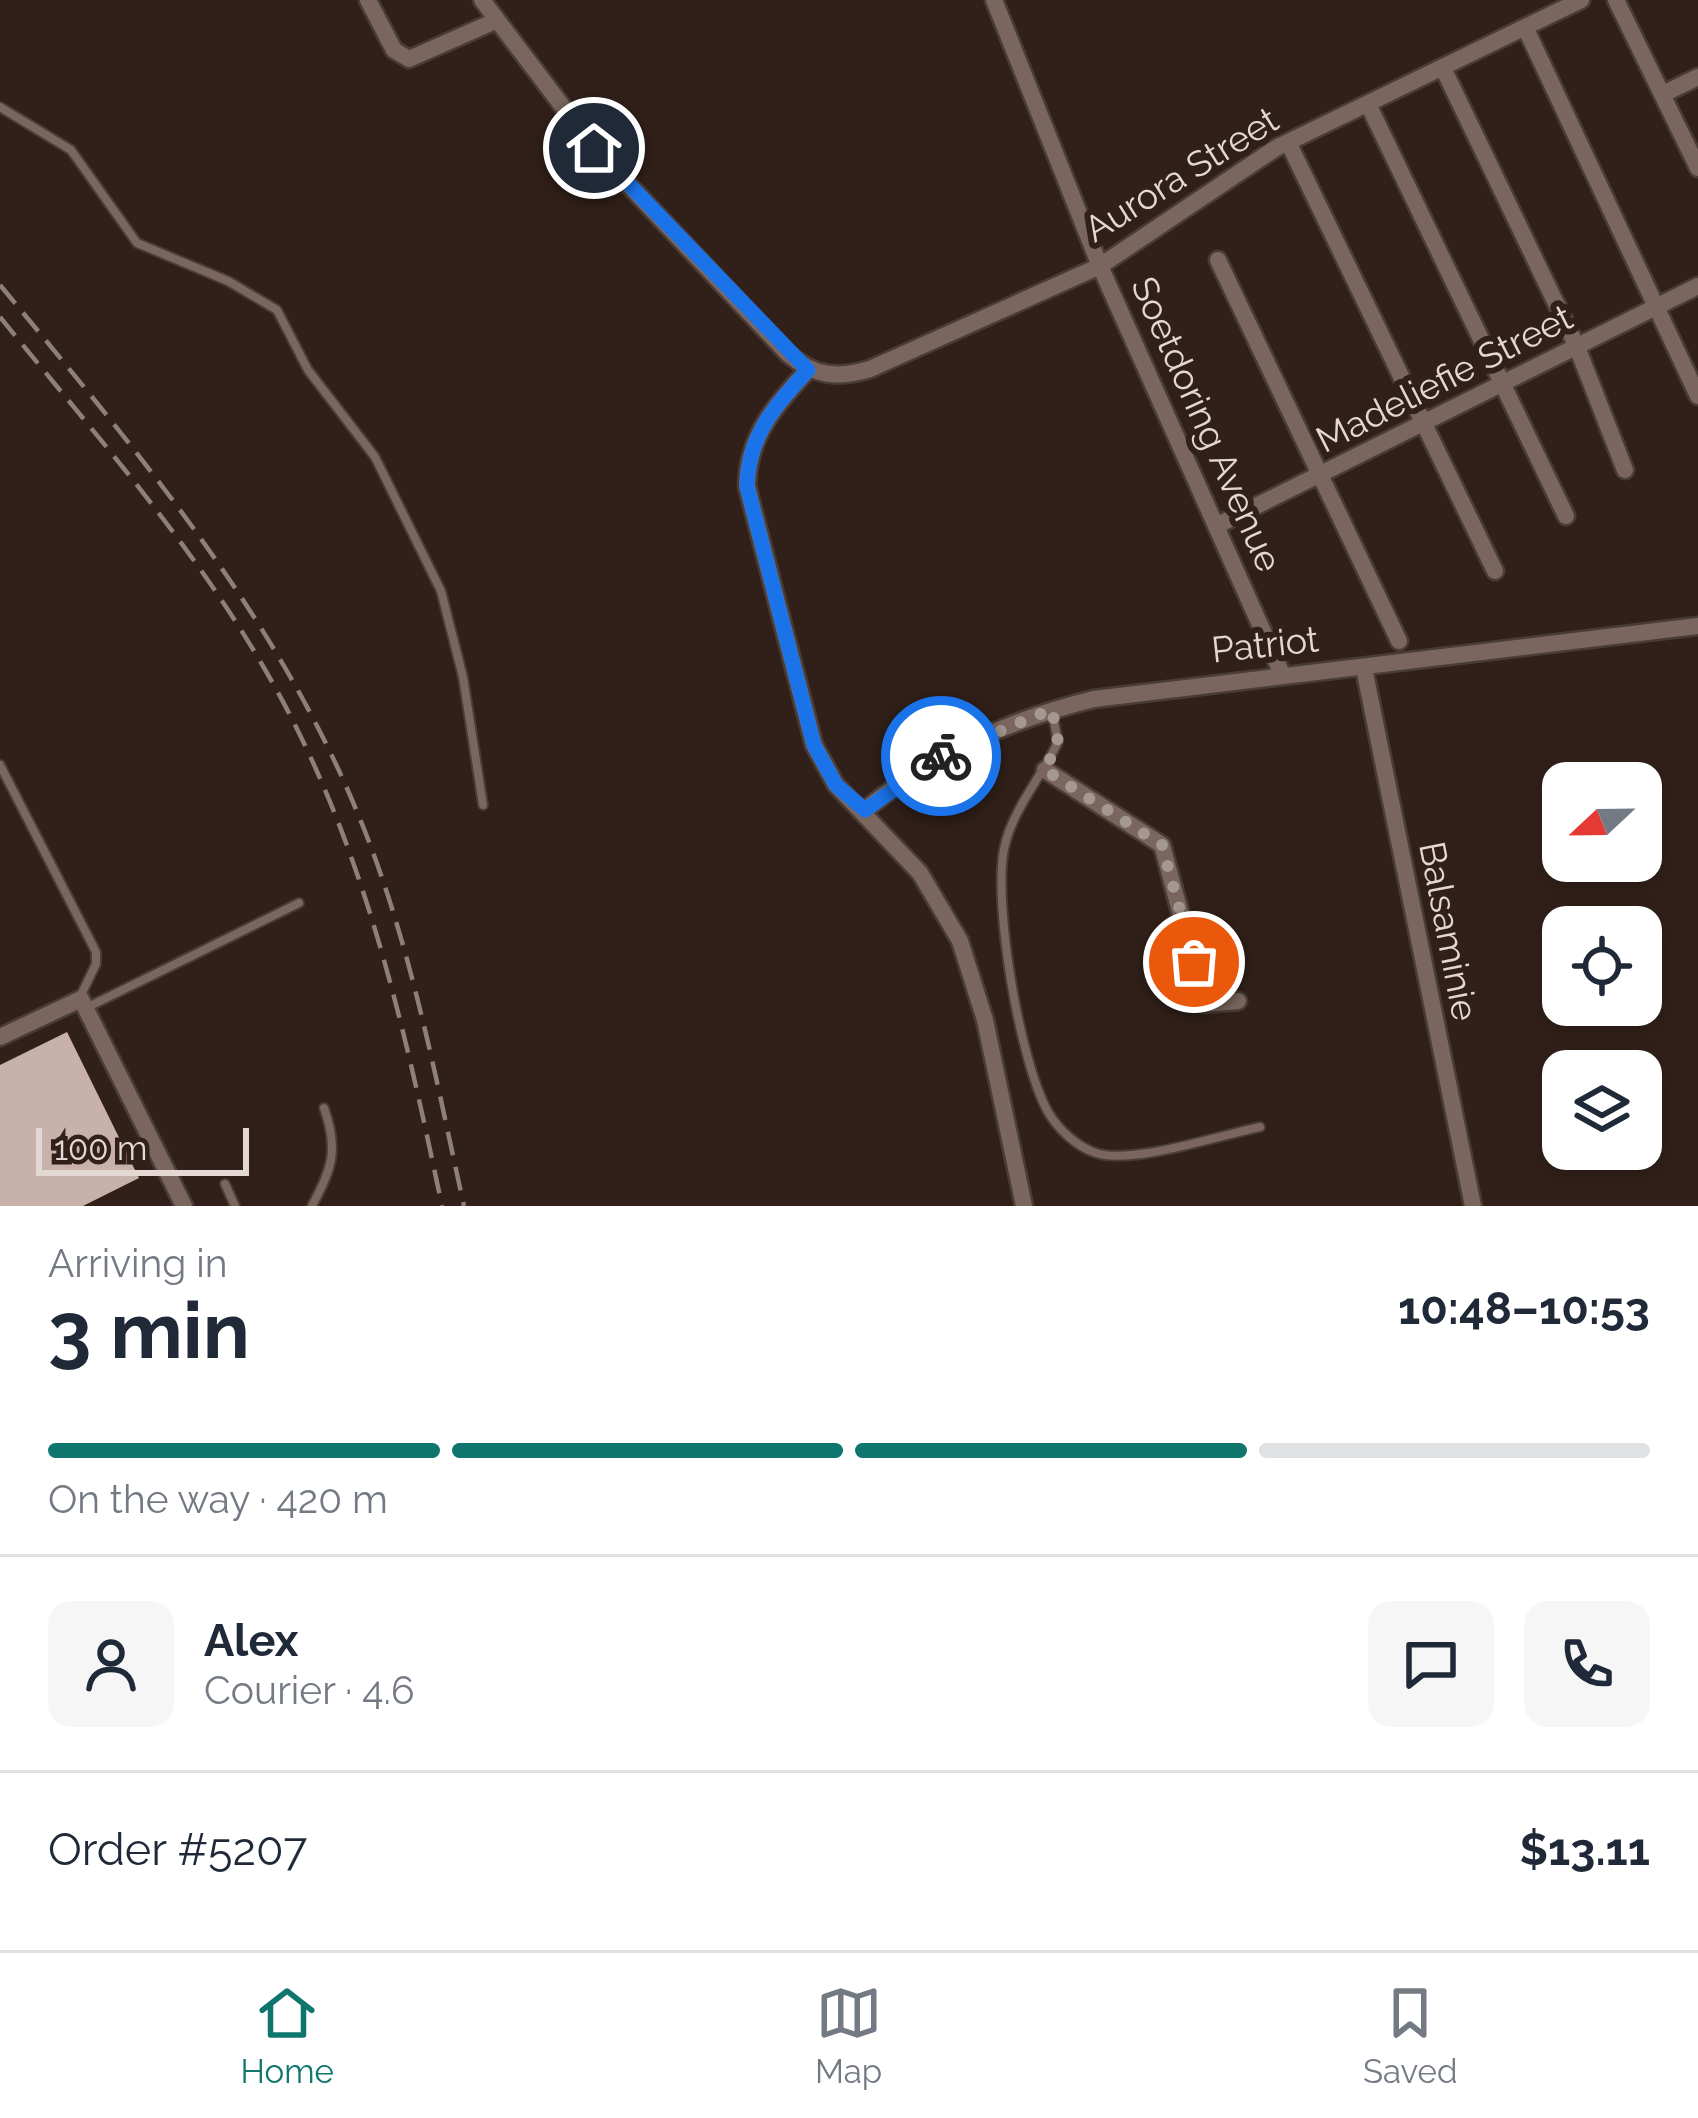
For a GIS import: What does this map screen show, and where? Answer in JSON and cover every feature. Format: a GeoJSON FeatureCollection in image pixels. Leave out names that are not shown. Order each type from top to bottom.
{"type":"FeatureCollection","features":[{"type":"Feature","properties":{"kind":"street"},"geometry":{"type":"LineString","coordinates":[[368,0],[394,50],[410,59],[493,22]]}},
{"type":"Feature","properties":{"kind":"street"},"geometry":{"type":"LineString","coordinates":[[482,0],[493,22],[594,148],[808,370],[763,426],[747,466],[747,486],[814,745],[836,785],[865,810],[928,884],[961,941],[985,1020],[1024,1206]]}},
{"type":"Feature","properties":{"kind":"street","name":"Soetdoring Avenue"},"geometry":{"type":"LineString","coordinates":[[994,0],[1100,266],[1282,674]]}},
{"type":"Feature","properties":{"kind":"street","name":"Aurora Street"},"geometry":{"type":"LineString","coordinates":[[808,370],[843,376],[870,369],[1100,266],[1288,142],[1582,0]]}},
{"type":"Feature","properties":{"kind":"street"},"geometry":{"type":"LineString","coordinates":[[1616,0],[1697,162]]}},
{"type":"Feature","properties":{"kind":"street"},"geometry":{"type":"LineString","coordinates":[[1525,27],[1698,396]]}},
{"type":"Feature","properties":{"kind":"street"},"geometry":{"type":"LineString","coordinates":[[1443,68],[1576,347],[1625,470]]}},
{"type":"Feature","properties":{"kind":"street"},"geometry":{"type":"LineString","coordinates":[[1663,94],[1698,77]]}},
{"type":"Feature","properties":{"kind":"street"},"geometry":{"type":"LineString","coordinates":[[1368,104],[1566,516]]}},
{"type":"Feature","properties":{"kind":"street"},"geometry":{"type":"LineString","coordinates":[[1288,142],[1495,571]]}},
{"type":"Feature","properties":{"kind":"street"},"geometry":{"type":"LineString","coordinates":[[1218,260],[1399,641]]}},
{"type":"Feature","properties":{"kind":"street","name":"Madeliefie Street"},"geometry":{"type":"LineString","coordinates":[[1218,525],[1698,286]]}},
{"type":"Feature","properties":{"kind":"street","name":"Patriot"},"geometry":{"type":"LineString","coordinates":[[865,810],[944,754],[1052,709],[1282,674],[1698,626]]}},
{"type":"Feature","properties":{"kind":"street","name":"Balsaminie"},"geometry":{"type":"LineString","coordinates":[[1364,668],[1472,1206]]}},
{"type":"Feature","properties":{"kind":"street"},"geometry":{"type":"LineString","coordinates":[[1045,770],[1162,845],[1204,1001],[1211,1007],[1238,1000]]}},
{"type":"Feature","properties":{"kind":"street"},"geometry":{"type":"LineString","coordinates":[[0,1037],[82,1004],[184,1206]]}},
{"type":"Feature","properties":{"kind":"lane"},"geometry":{"type":"LineString","coordinates":[[0,106],[71,151],[137,243],[244,289],[277,310],[308,370],[375,457],[441,591],[463,677],[483,805]]}},
{"type":"Feature","properties":{"kind":"lane"},"geometry":{"type":"LineString","coordinates":[[1052,709],[1058,742],[1010,829],[1001,880],[1009,956],[1034,1080],[1048,1112],[1074,1141],[1112,1156],[1260,1127]]}},
{"type":"Feature","properties":{"kind":"lane"},"geometry":{"type":"LineString","coordinates":[[0,765],[96,952],[82,1004]]}},
{"type":"Feature","properties":{"kind":"lane"},"geometry":{"type":"LineString","coordinates":[[82,1004],[299,903]]}},
{"type":"Feature","properties":{"kind":"lane"},"geometry":{"type":"LineString","coordinates":[[313,1206],[335,1162],[336,1141],[324,1108]]}},
{"type":"Feature","properties":{"kind":"lane"},"geometry":{"type":"LineString","coordinates":[[225,1184],[235,1206]]}},
{"type":"Feature","properties":{"kind":"building"},"geometry":{"type":"Polygon","coordinates":[[[67,1032],[139,1178],[83,1206],[0,1206],[0,1065],[67,1032]]]}},
{"type":"Feature","properties":{"kind":"railway"},"geometry":{"type":"LineString","coordinates":[[0,285],[201,539],[289,674],[327,745],[394,914],[464,1206]]}},
{"type":"Feature","properties":{"kind":"railway"},"geometry":{"type":"LineString","coordinates":[[0,317],[207,579],[267,673],[300,736],[329,800],[376,932],[442,1206]]}},
{"type":"Feature","properties":{"kind":"way so far"},"geometry":{"type":"LineString","coordinates":[[941,756],[1052,709],[1058,742],[1045,770],[1162,845],[1194,962]]}},
{"type":"Feature","properties":{"kind":"route"},"geometry":{"type":"LineString","coordinates":[[594,148],[808,370],[773,406],[753,444],[747,486],[814,745],[827,772],[865,810],[941,756]]}}]}
